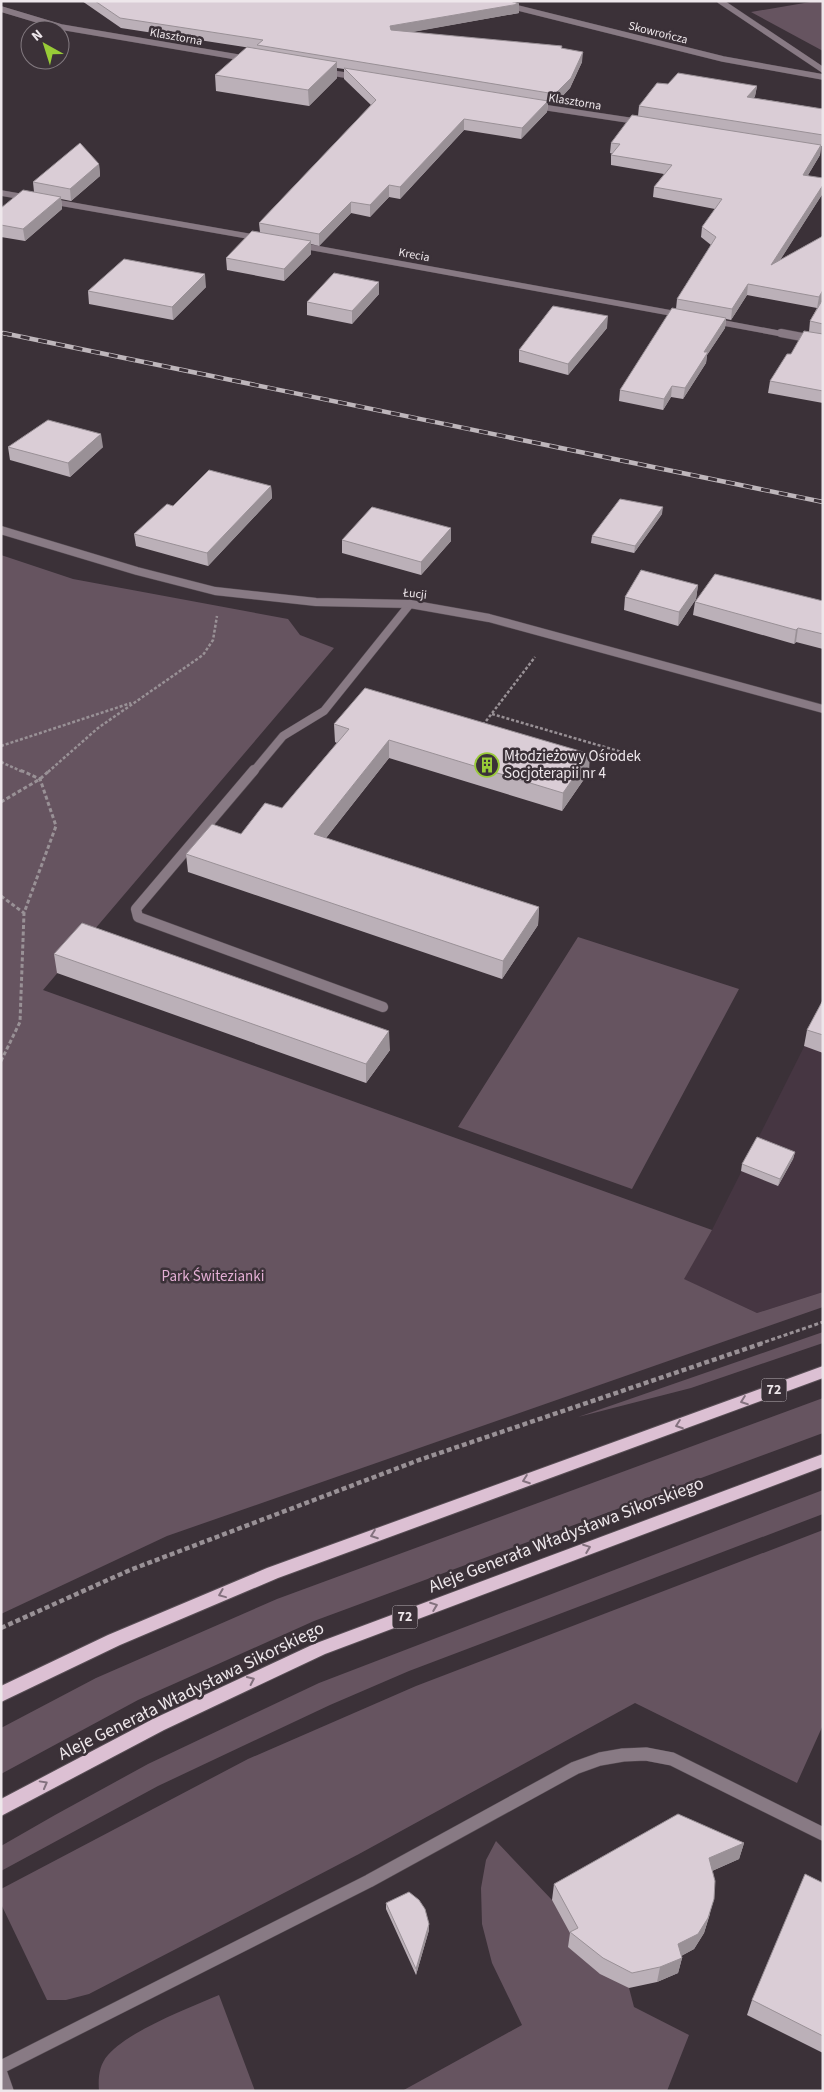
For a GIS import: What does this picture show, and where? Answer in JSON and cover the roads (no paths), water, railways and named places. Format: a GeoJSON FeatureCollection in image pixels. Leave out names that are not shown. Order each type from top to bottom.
{"type":"FeatureCollection","features":[{"type":"Feature","properties":{"kind":"main road","name":"72"},"geometry":{"type":"LineString","coordinates":[[1,1694],[114,1640],[273,1573],[823,1372]]}},
{"type":"Feature","properties":{"kind":"main road","name":"Aleje Generała Władysława Sikorskiego"},"geometry":{"type":"LineString","coordinates":[[1,1808],[154,1726],[320,1649],[823,1460]]}},
{"type":"Feature","properties":{"kind":"street","name":"Skowrończa"},"geometry":{"type":"LineString","coordinates":[[490,1],[723,59],[823,77]]}},
{"type":"Feature","properties":{"kind":"street"},"geometry":{"type":"LineString","coordinates":[[720,1],[823,70]]}},
{"type":"Feature","properties":{"kind":"street","name":"Klasztorna"},"geometry":{"type":"LineString","coordinates":[[1,9],[61,27],[252,60]]}},
{"type":"Feature","properties":{"kind":"street"},"geometry":{"type":"LineString","coordinates":[[319,71],[366,79]]}},
{"type":"Feature","properties":{"kind":"street","name":"Klasztorna"},"geometry":{"type":"LineString","coordinates":[[531,105],[648,123]]}},
{"type":"Feature","properties":{"kind":"street"},"geometry":{"type":"LineString","coordinates":[[1,193],[269,240]]}},
{"type":"Feature","properties":{"kind":"street","name":"Krecia"},"geometry":{"type":"LineString","coordinates":[[289,244],[691,317]]}},
{"type":"Feature","properties":{"kind":"street"},"geometry":{"type":"LineString","coordinates":[[710,321],[823,341]]}},
{"type":"Feature","properties":{"kind":"street","name":"Łucji"},"geometry":{"type":"LineString","coordinates":[[1,530],[137,571],[215,591],[316,602],[410,604],[480,616],[553,634],[823,709]]}},
{"type":"Feature","properties":{"kind":"street"},"geometry":{"type":"LineString","coordinates":[[382,1007],[146,922],[138,917],[136,909],[283,736],[324,711],[410,604]]}},
{"type":"Feature","properties":{"kind":"street"},"geometry":{"type":"LineString","coordinates":[[1,2067],[369,1881],[575,1768],[600,1759],[623,1754],[649,1753],[672,1759],[823,1834]]}},
{"type":"Feature","properties":{"kind":"street"},"geometry":{"type":"LineString","coordinates":[[1,2074],[7,2091]]}},
{"type":"Feature","properties":{"kind":"railway"},"geometry":{"type":"LineString","coordinates":[[1,333],[9,335]]}},
{"type":"Feature","properties":{"kind":"railway"},"geometry":{"type":"LineString","coordinates":[[3,333],[823,502]]}},
{"type":"Feature","properties":{"kind":"place","name":"Młodzieżowy Ośrodek Socjoterapii nr 4"},"geometry":{"type":"Point","coordinates":[487,765]}},
{"type":"Feature","properties":{"kind":"park label","name":"Park Świtezianki"},"geometry":{"type":"Point","coordinates":[213,1276]}}]}
